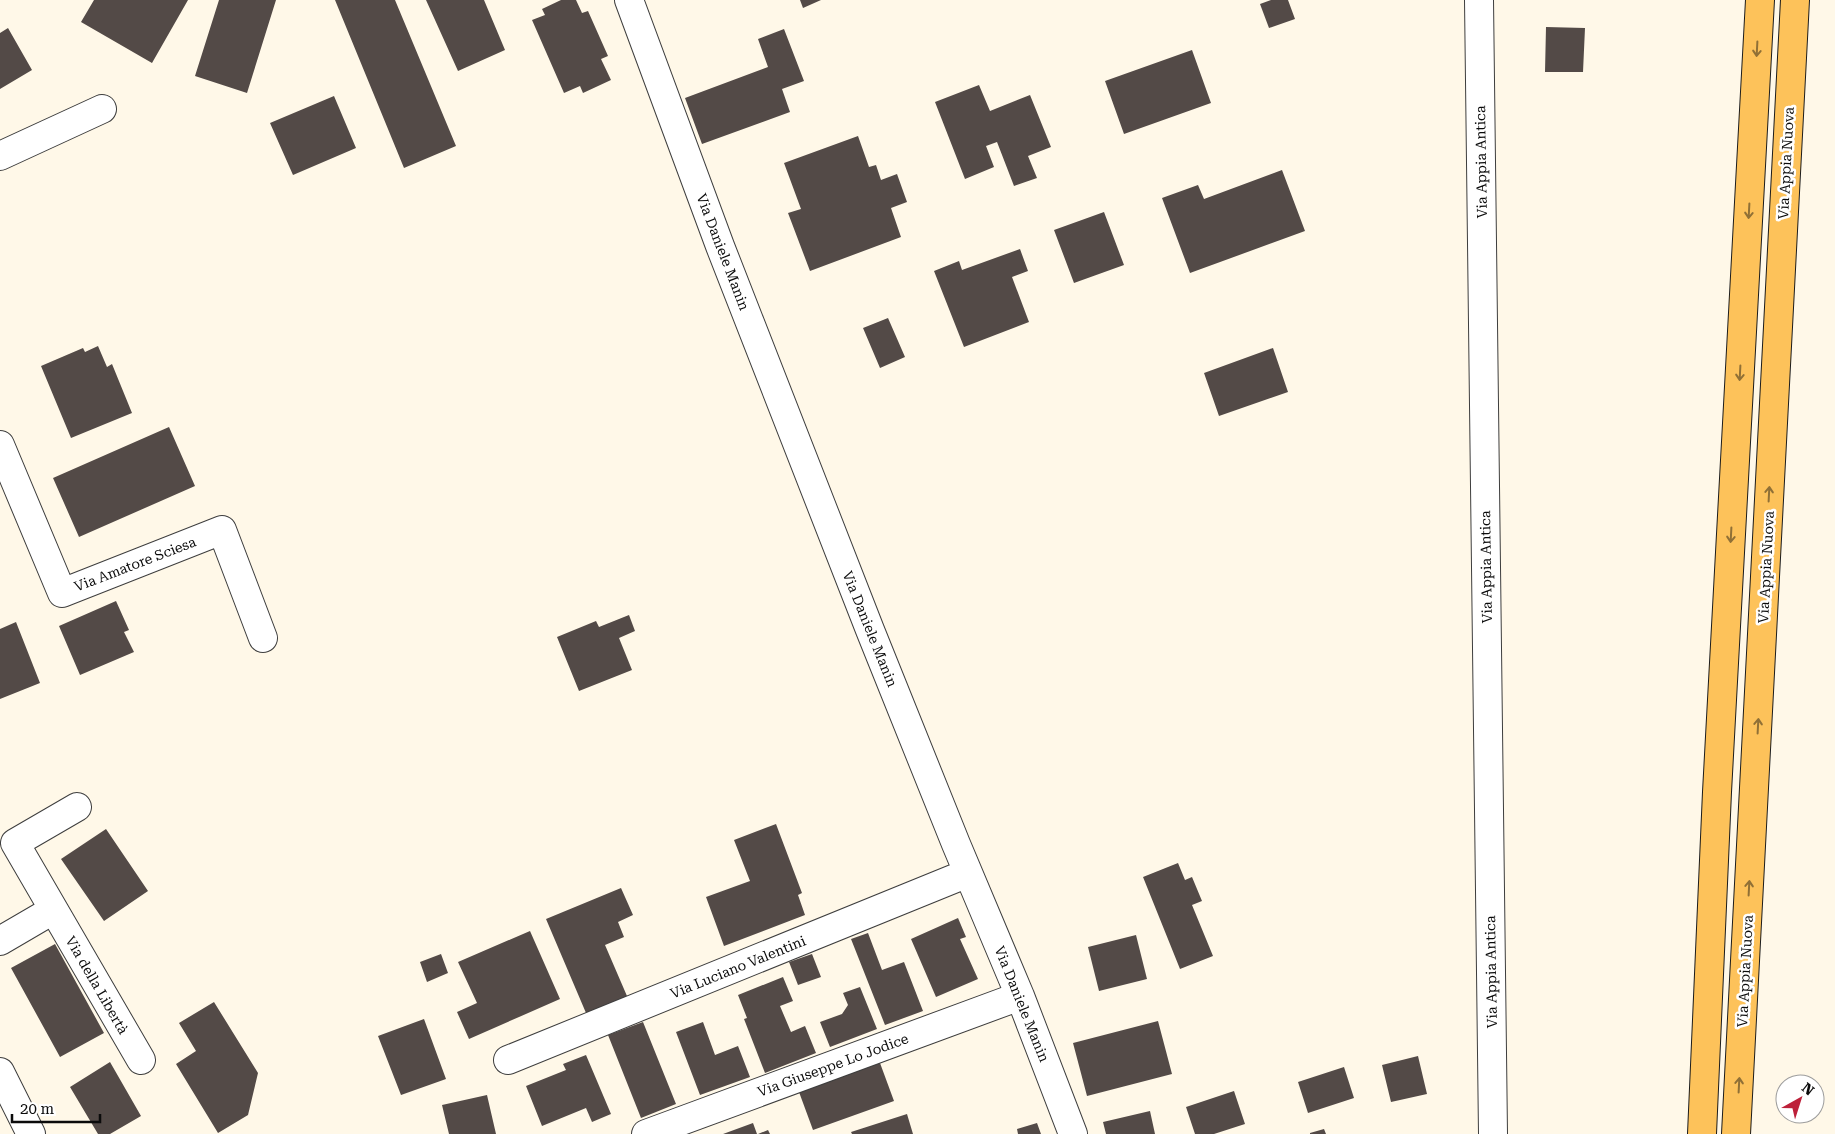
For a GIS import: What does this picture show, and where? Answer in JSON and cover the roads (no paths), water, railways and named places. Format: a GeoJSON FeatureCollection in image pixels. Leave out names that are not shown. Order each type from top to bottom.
{"type":"FeatureCollection","features":[{"type":"Feature","properties":{"kind":"main road"},"geometry":{"type":"LineString","coordinates":[[1702,1134],[1718,782],[1760,0]]}},
{"type":"Feature","properties":{"kind":"main road","name":"Via Appia Nuova"},"geometry":{"type":"LineString","coordinates":[[1736,1134],[1795,0]]}},
{"type":"Feature","properties":{"kind":"street","name":"Via Daniele Manin"},"geometry":{"type":"LineString","coordinates":[[629,0],[720,246],[968,873],[1020,996],[1073,1134]]}},
{"type":"Feature","properties":{"kind":"street","name":"Via Appia Antica"},"geometry":{"type":"LineString","coordinates":[[1479,0],[1493,1134]]}},
{"type":"Feature","properties":{"kind":"street"},"geometry":{"type":"LineString","coordinates":[[0,156],[102,108]]}},
{"type":"Feature","properties":{"kind":"street","name":"Via Amatore Sciesa"},"geometry":{"type":"LineString","coordinates":[[0,445],[62,593],[222,530],[263,638]]}},
{"type":"Feature","properties":{"kind":"street","name":"Via della Libertà"},"geometry":{"type":"LineString","coordinates":[[77,807],[15,843],[141,1060]]}},
{"type":"Feature","properties":{"kind":"street","name":"Via Luciano Valentini"},"geometry":{"type":"LineString","coordinates":[[508,1060],[968,873]]}},
{"type":"Feature","properties":{"kind":"street"},"geometry":{"type":"LineString","coordinates":[[0,941],[53,910]]}},
{"type":"Feature","properties":{"kind":"street","name":"Via Giuseppe Lo Jodice"},"geometry":{"type":"LineString","coordinates":[[646,1134],[1020,996]]}},
{"type":"Feature","properties":{"kind":"street"},"geometry":{"type":"LineString","coordinates":[[0,1072],[31,1134]]}}]}
